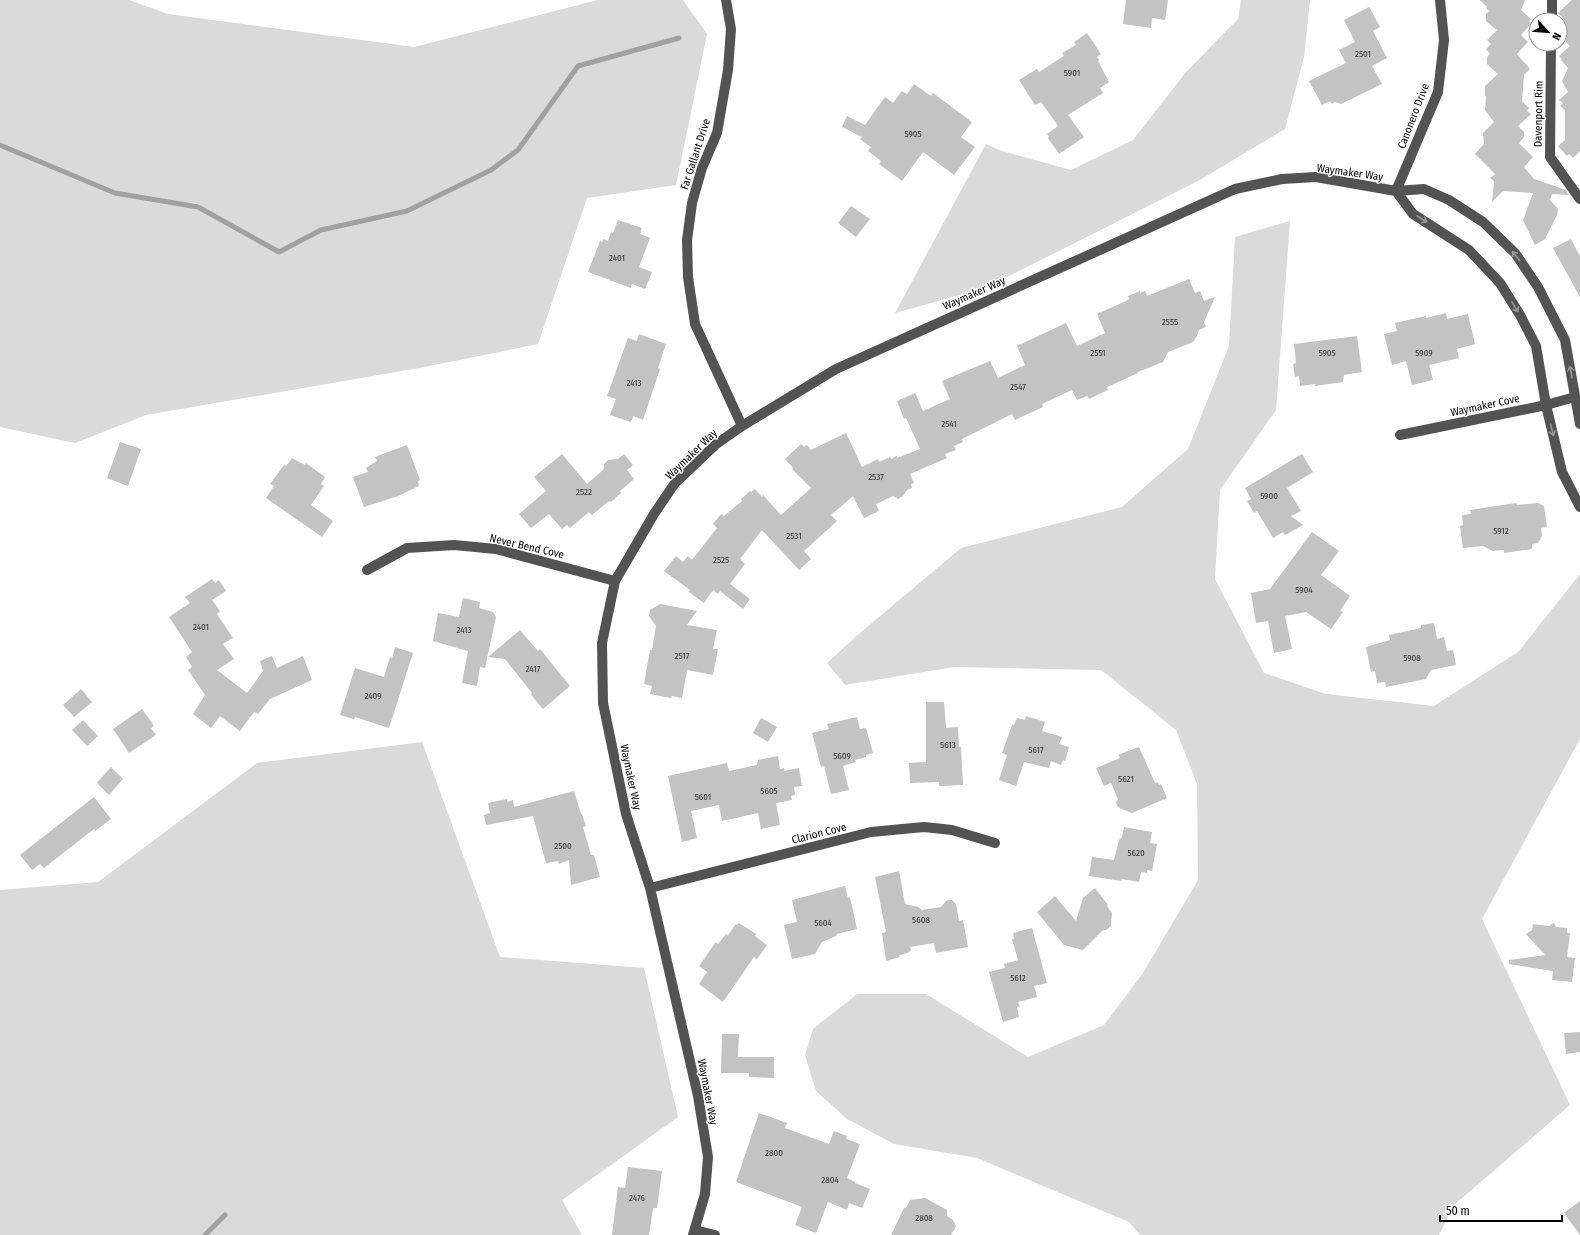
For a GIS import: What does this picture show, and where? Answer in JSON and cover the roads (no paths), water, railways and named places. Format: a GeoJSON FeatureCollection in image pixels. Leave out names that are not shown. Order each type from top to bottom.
{"type":"FeatureCollection","features":[{"type":"Feature","properties":{"kind":"street","name":"Far Gallant Drive"},"geometry":{"type":"LineString","coordinates":[[726,0],[731,29],[728,70],[717,133],[702,168],[692,203],[687,240],[688,277],[695,324],[742,426]]}},
{"type":"Feature","properties":{"kind":"street","name":"Canonero Drive"},"geometry":{"type":"LineString","coordinates":[[1396,191],[1438,92],[1444,40],[1440,0]]}},
{"type":"Feature","properties":{"kind":"street"},"geometry":{"type":"LineString","coordinates":[[1552,0],[1552,12]]}},
{"type":"Feature","properties":{"kind":"street","name":"Davenport Rim"},"geometry":{"type":"LineString","coordinates":[[1551,52],[1550,157],[1580,199]]}},
{"type":"Feature","properties":{"kind":"street","name":"Waymaker Way"},"geometry":{"type":"LineString","coordinates":[[694,1232],[705,1194],[708,1157],[698,1096],[650,888],[626,814],[603,703],[602,643],[614,581],[654,514],[675,484],[715,445],[742,426],[836,369],[1235,189],[1282,179],[1316,177],[1396,191],[1424,189],[1450,200],[1483,222],[1514,253],[1538,287],[1565,340],[1580,424]]}},
{"type":"Feature","properties":{"kind":"street","name":"Waymaker Way"},"geometry":{"type":"LineString","coordinates":[[1396,191],[1413,214],[1470,250],[1500,283],[1520,315],[1536,346],[1546,405],[1562,472],[1580,507]]}},
{"type":"Feature","properties":{"kind":"street","name":"Waymaker Cove"},"geometry":{"type":"LineString","coordinates":[[1400,435],[1575,398]]}},
{"type":"Feature","properties":{"kind":"street","name":"Never Bend Cove"},"geometry":{"type":"LineString","coordinates":[[366,570],[407,548],[454,545],[496,549],[614,581]]}},
{"type":"Feature","properties":{"kind":"street","name":"Clarion Cove"},"geometry":{"type":"LineString","coordinates":[[650,888],[871,832],[931,828],[952,830],[996,843]]}},
{"type":"Feature","properties":{"kind":"street"},"geometry":{"type":"LineString","coordinates":[[694,1232],[715,1235]]}},
{"type":"Feature","properties":{"kind":"waterway"},"geometry":{"type":"LineString","coordinates":[[0,145],[115,193],[198,207],[279,252],[321,230],[407,211],[491,170],[518,150],[578,66],[679,38]]}},
{"type":"Feature","properties":{"kind":"waterway"},"geometry":{"type":"LineString","coordinates":[[205,1235],[225,1215]]}}]}
